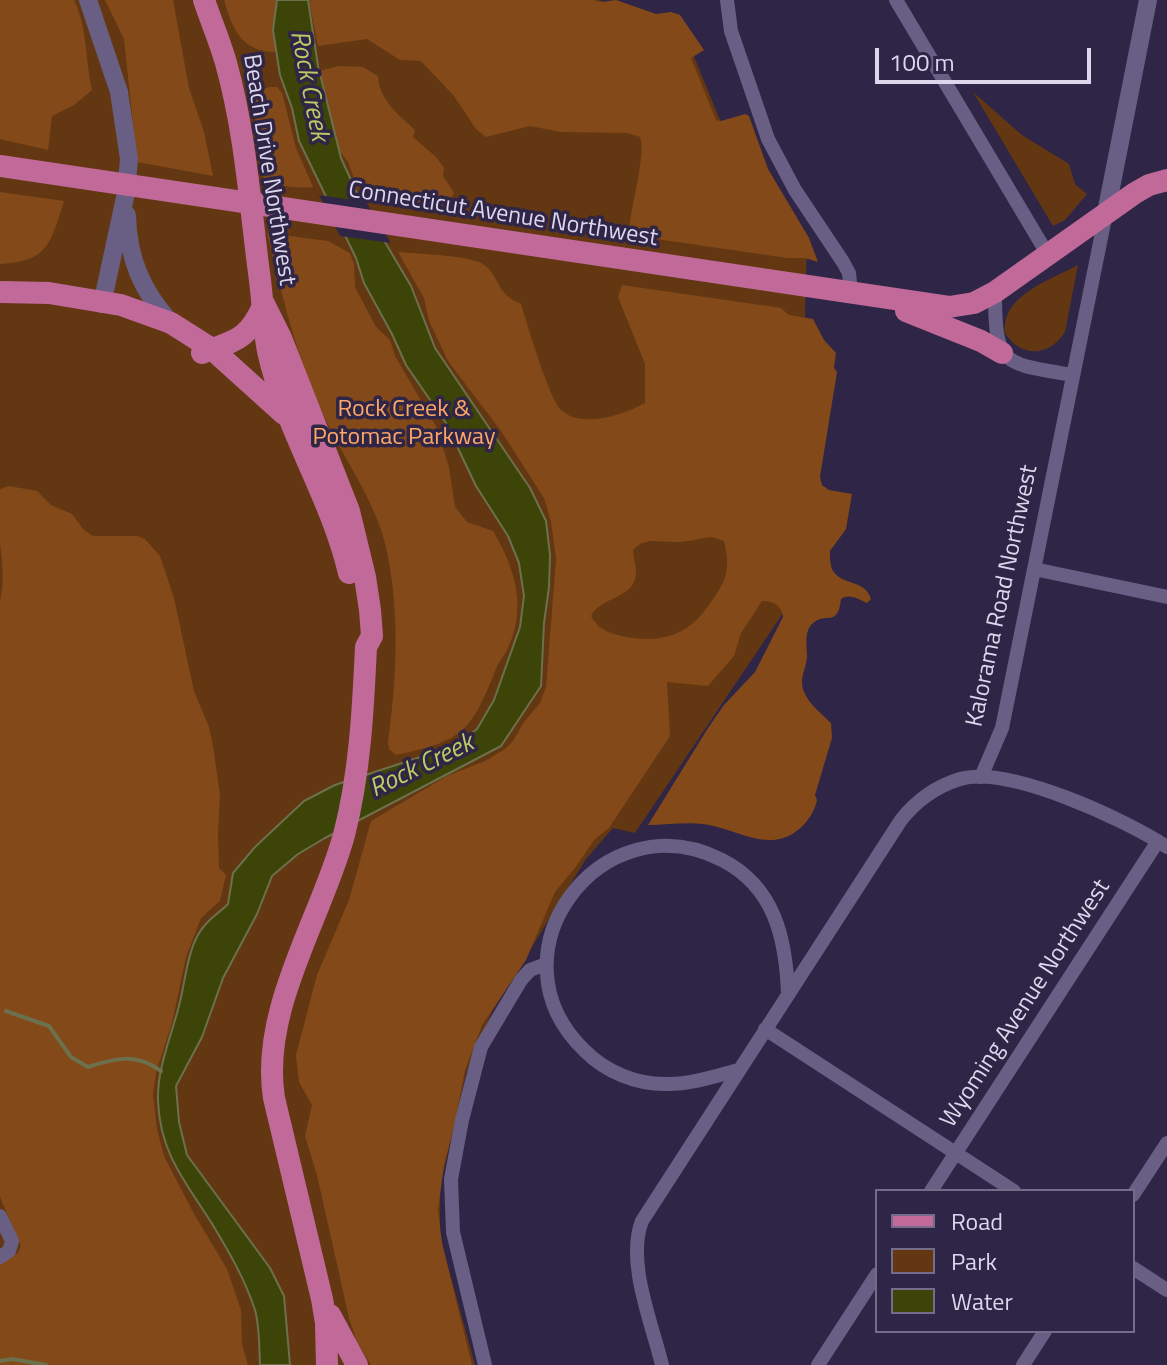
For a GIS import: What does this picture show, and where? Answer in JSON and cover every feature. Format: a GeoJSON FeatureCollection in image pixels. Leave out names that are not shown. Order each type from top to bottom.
{"type":"FeatureCollection","features":[{"type":"Feature","properties":{"kind":"main road","name":"Beach Drive Northwest"},"geometry":{"type":"LineString","coordinates":[[204,0],[233,92],[268,350],[288,418],[330,488]]}},
{"type":"Feature","properties":{"kind":"main road","name":"Connecticut Avenue Northwest"},"geometry":{"type":"LineString","coordinates":[[0,166],[941,307],[974,303],[995,292],[1141,189],[1167,180]]}},
{"type":"Feature","properties":{"kind":"main road"},"geometry":{"type":"LineString","coordinates":[[0,292],[49,293],[121,305],[171,323],[288,418]]}},
{"type":"Feature","properties":{"kind":"main road"},"geometry":{"type":"LineString","coordinates":[[859,294],[981,341],[1002,353]]}},
{"type":"Feature","properties":{"kind":"main road"},"geometry":{"type":"LineString","coordinates":[[102,304],[206,352],[258,404],[330,488],[352,583],[357,635],[366,647],[362,726],[356,776],[344,832],[328,885],[283,1003],[271,1064],[274,1098],[322,1299],[327,1365]]}},
{"type":"Feature","properties":{"kind":"main road","name":"Beach Drive Northwest"},"geometry":{"type":"LineString","coordinates":[[264,304],[281,338],[330,488]]}},
{"type":"Feature","properties":{"kind":"main road"},"geometry":{"type":"LineString","coordinates":[[206,352],[242,337],[251,329],[264,304]]}},
{"type":"Feature","properties":{"kind":"main road"},"geometry":{"type":"LineString","coordinates":[[322,1299],[357,1365]]}},
{"type":"Feature","properties":{"kind":"street"},"geometry":{"type":"LineString","coordinates":[[88,0],[119,92],[129,159],[127,237],[135,269],[145,290],[171,323]]}},
{"type":"Feature","properties":{"kind":"street"},"geometry":{"type":"LineString","coordinates":[[727,0],[731,31],[768,139],[795,190],[843,262],[859,294]]}},
{"type":"Feature","properties":{"kind":"street"},"geometry":{"type":"LineString","coordinates":[[896,0],[1048,255]]}},
{"type":"Feature","properties":{"kind":"street","name":"Kalorama Road Northwest"},"geometry":{"type":"LineString","coordinates":[[981,777],[1002,728],[1148,0]]}},
{"type":"Feature","properties":{"kind":"street"},"geometry":{"type":"LineString","coordinates":[[102,304],[126,193]]}},
{"type":"Feature","properties":{"kind":"street"},"geometry":{"type":"LineString","coordinates":[[995,292],[996,337],[1002,353],[1012,362],[1024,366],[1073,375]]}},
{"type":"Feature","properties":{"kind":"street"},"geometry":{"type":"LineString","coordinates":[[1034,569],[1167,597]]}},
{"type":"Feature","properties":{"kind":"street"},"geometry":{"type":"LineString","coordinates":[[662,1365],[637,1260],[639,1229],[650,1206],[907,812],[922,798],[942,787],[961,779],[981,777],[1035,788],[1077,802],[1117,818],[1162,844]]}},
{"type":"Feature","properties":{"kind":"street","name":"Wyoming Avenue Northwest"},"geometry":{"type":"LineString","coordinates":[[932,1189],[1162,844]]}},
{"type":"Feature","properties":{"kind":"street"},"geometry":{"type":"LineString","coordinates":[[739,1070],[701,1080],[665,1084],[639,1081],[608,1069],[582,1049],[561,1022],[552,999],[546,964],[548,942],[556,917],[568,898],[590,874],[629,852],[650,847],[683,847],[704,851],[726,862],[751,881],[764,897],[785,945],[788,995]]}},
{"type":"Feature","properties":{"kind":"street"},"geometry":{"type":"LineString","coordinates":[[485,1365],[453,1232],[450,1200],[453,1170],[464,1108],[481,1047],[525,974],[546,964]]}},
{"type":"Feature","properties":{"kind":"street"},"geometry":{"type":"LineString","coordinates":[[765,1029],[1011,1189]]}},
{"type":"Feature","properties":{"kind":"street"},"geometry":{"type":"LineString","coordinates":[[1135,1192],[1167,1143]]}},
{"type":"Feature","properties":{"kind":"street"},"geometry":{"type":"LineString","coordinates":[[0,1216],[12,1241],[9,1251],[0,1257]]}},
{"type":"Feature","properties":{"kind":"street"},"geometry":{"type":"LineString","coordinates":[[1135,1269],[1167,1290]]}},
{"type":"Feature","properties":{"kind":"street"},"geometry":{"type":"LineString","coordinates":[[818,1365],[875,1277]]}},
{"type":"Feature","properties":{"kind":"street"},"geometry":{"type":"LineString","coordinates":[[1023,1365],[1044,1333]]}},
{"type":"Feature","properties":{"kind":"green space","name":"Rock Creek & Potomac Parkway"},"geometry":{"type":"Polygon","coordinates":[[[0,0],[599,0],[684,32],[720,120],[807,245],[805,314],[814,567],[635,833],[613,828],[586,859],[492,1012],[467,1070],[440,1187],[440,1237],[475,1365],[0,1365],[0,0]]]}},
{"type":"Feature","properties":{"kind":"green space"},"geometry":{"type":"Polygon","coordinates":[[[0,0],[74,0],[79,11],[92,90],[74,105],[52,116],[48,150],[0,139],[0,0]]]}},
{"type":"Feature","properties":{"kind":"green space"},"geometry":{"type":"Polygon","coordinates":[[[105,0],[173,0],[189,88],[204,132],[213,176],[137,162],[124,39],[105,0]]]}},
{"type":"Feature","properties":{"kind":"green space"},"geometry":{"type":"Polygon","coordinates":[[[224,0],[277,0],[273,30],[276,52],[255,48],[240,37],[224,0]]]}},
{"type":"Feature","properties":{"kind":"green space"},"geometry":{"type":"Polygon","coordinates":[[[309,0],[616,0],[656,14],[671,12],[680,15],[704,50],[691,58],[716,120],[745,114],[749,116],[768,169],[809,238],[818,262],[629,235],[641,156],[640,137],[627,133],[561,132],[530,126],[486,137],[421,61],[400,60],[367,39],[318,46],[309,0]]]}},
{"type":"Feature","properties":{"kind":"green space"},"geometry":{"type":"Polygon","coordinates":[[[339,66],[363,67],[378,76],[386,100],[415,130],[413,137],[444,168],[443,176],[454,193],[446,207],[428,202],[391,201],[356,184],[348,162],[334,143],[310,83],[319,71],[339,66]]]}},
{"type":"Feature","properties":{"kind":"green space"},"geometry":{"type":"Polygon","coordinates":[[[277,87],[282,93],[296,148],[313,187],[269,182],[259,167],[254,96],[259,90],[277,87]]]}},
{"type":"Feature","properties":{"kind":"green space"},"geometry":{"type":"Polygon","coordinates":[[[973,92],[1022,135],[1069,164],[1075,184],[1087,194],[1065,220],[1053,226],[973,92]]]}},
{"type":"Feature","properties":{"kind":"green space"},"geometry":{"type":"Polygon","coordinates":[[[0,192],[64,201],[51,239],[45,248],[29,259],[0,264],[0,192]]]}},
{"type":"Feature","properties":{"kind":"green space"},"geometry":{"type":"Polygon","coordinates":[[[267,233],[328,241],[350,253],[355,287],[376,327],[390,340],[395,356],[437,428],[449,467],[455,507],[467,522],[493,531],[512,573],[517,603],[514,633],[479,707],[462,730],[451,738],[419,750],[396,755],[389,749],[396,644],[386,547],[367,496],[323,414],[305,370],[290,325],[267,233]]]}},
{"type":"Feature","properties":{"kind":"green space"},"geometry":{"type":"Polygon","coordinates":[[[398,252],[471,260],[487,267],[504,292],[521,304],[556,403],[570,416],[580,419],[603,418],[645,403],[645,364],[618,297],[622,285],[781,308],[789,315],[813,319],[824,340],[836,353],[834,368],[837,372],[820,477],[822,485],[829,490],[852,494],[846,529],[830,551],[831,564],[837,576],[864,588],[871,599],[867,603],[844,597],[837,614],[816,621],[807,632],[803,688],[812,705],[831,723],[832,738],[814,808],[801,827],[787,837],[763,840],[703,824],[648,825],[724,705],[755,672],[783,617],[779,607],[762,601],[741,633],[734,656],[708,686],[667,682],[670,736],[609,828],[594,840],[555,892],[526,960],[482,1025],[465,1070],[444,1165],[438,1210],[442,1243],[472,1365],[371,1365],[357,1342],[349,1318],[317,1175],[305,1136],[312,1105],[299,1082],[296,1055],[317,975],[349,900],[371,821],[447,776],[485,761],[505,749],[540,703],[546,687],[556,559],[544,498],[501,431],[448,361],[429,321],[424,298],[398,252]],[[712,537],[643,543],[633,550],[636,571],[631,587],[602,604],[591,616],[611,633],[640,639],[663,637],[683,630],[701,615],[723,582],[727,568],[724,541],[712,537]]]}},
{"type":"Feature","properties":{"kind":"green space"},"geometry":{"type":"Polygon","coordinates":[[[1078,265],[1065,332],[1043,350],[1019,347],[1005,333],[1011,308],[1030,290],[1078,265]]]}},
{"type":"Feature","properties":{"kind":"green space"},"geometry":{"type":"Polygon","coordinates":[[[9,486],[37,491],[51,505],[72,514],[83,529],[93,536],[137,536],[145,539],[160,556],[174,598],[194,691],[209,727],[213,746],[220,795],[219,868],[226,875],[220,901],[201,918],[186,957],[153,1094],[164,1156],[227,1269],[241,1310],[242,1344],[248,1365],[0,1365],[0,1262],[18,1253],[21,1246],[0,1197],[0,601],[3,578],[0,489],[9,486]]]}},
{"type":"Feature","properties":{"kind":"water","name":"Rock Creek"},"geometry":{"type":"Polygon","coordinates":[[[277,0],[308,0],[318,66],[341,158],[360,200],[411,286],[435,348],[530,488],[546,521],[550,555],[541,686],[501,746],[325,838],[298,854],[272,876],[257,914],[223,978],[202,1037],[176,1086],[179,1122],[187,1155],[270,1268],[284,1296],[290,1365],[260,1365],[258,1324],[251,1298],[224,1243],[176,1166],[163,1136],[160,1119],[160,1077],[194,942],[205,925],[228,904],[233,873],[255,847],[304,801],[335,785],[454,746],[477,729],[494,700],[520,627],[524,596],[519,563],[508,536],[476,486],[446,423],[406,365],[364,283],[356,258],[299,141],[292,108],[280,75],[273,30],[277,0]]]}},
{"type":"Feature","properties":{"kind":"pier"},"geometry":{"type":"Polygon","coordinates":[[[319,195],[366,202],[391,243],[340,236],[319,195]]]}},
{"type":"Feature","properties":{"kind":"waterway"},"geometry":{"type":"LineString","coordinates":[[6,1011],[49,1026],[71,1057],[88,1067],[108,1061],[134,1059],[161,1071]]}},
{"type":"Feature","properties":{"kind":"waterway"},"geometry":{"type":"LineString","coordinates":[[0,1361],[12,1359],[46,1365]]}}]}
